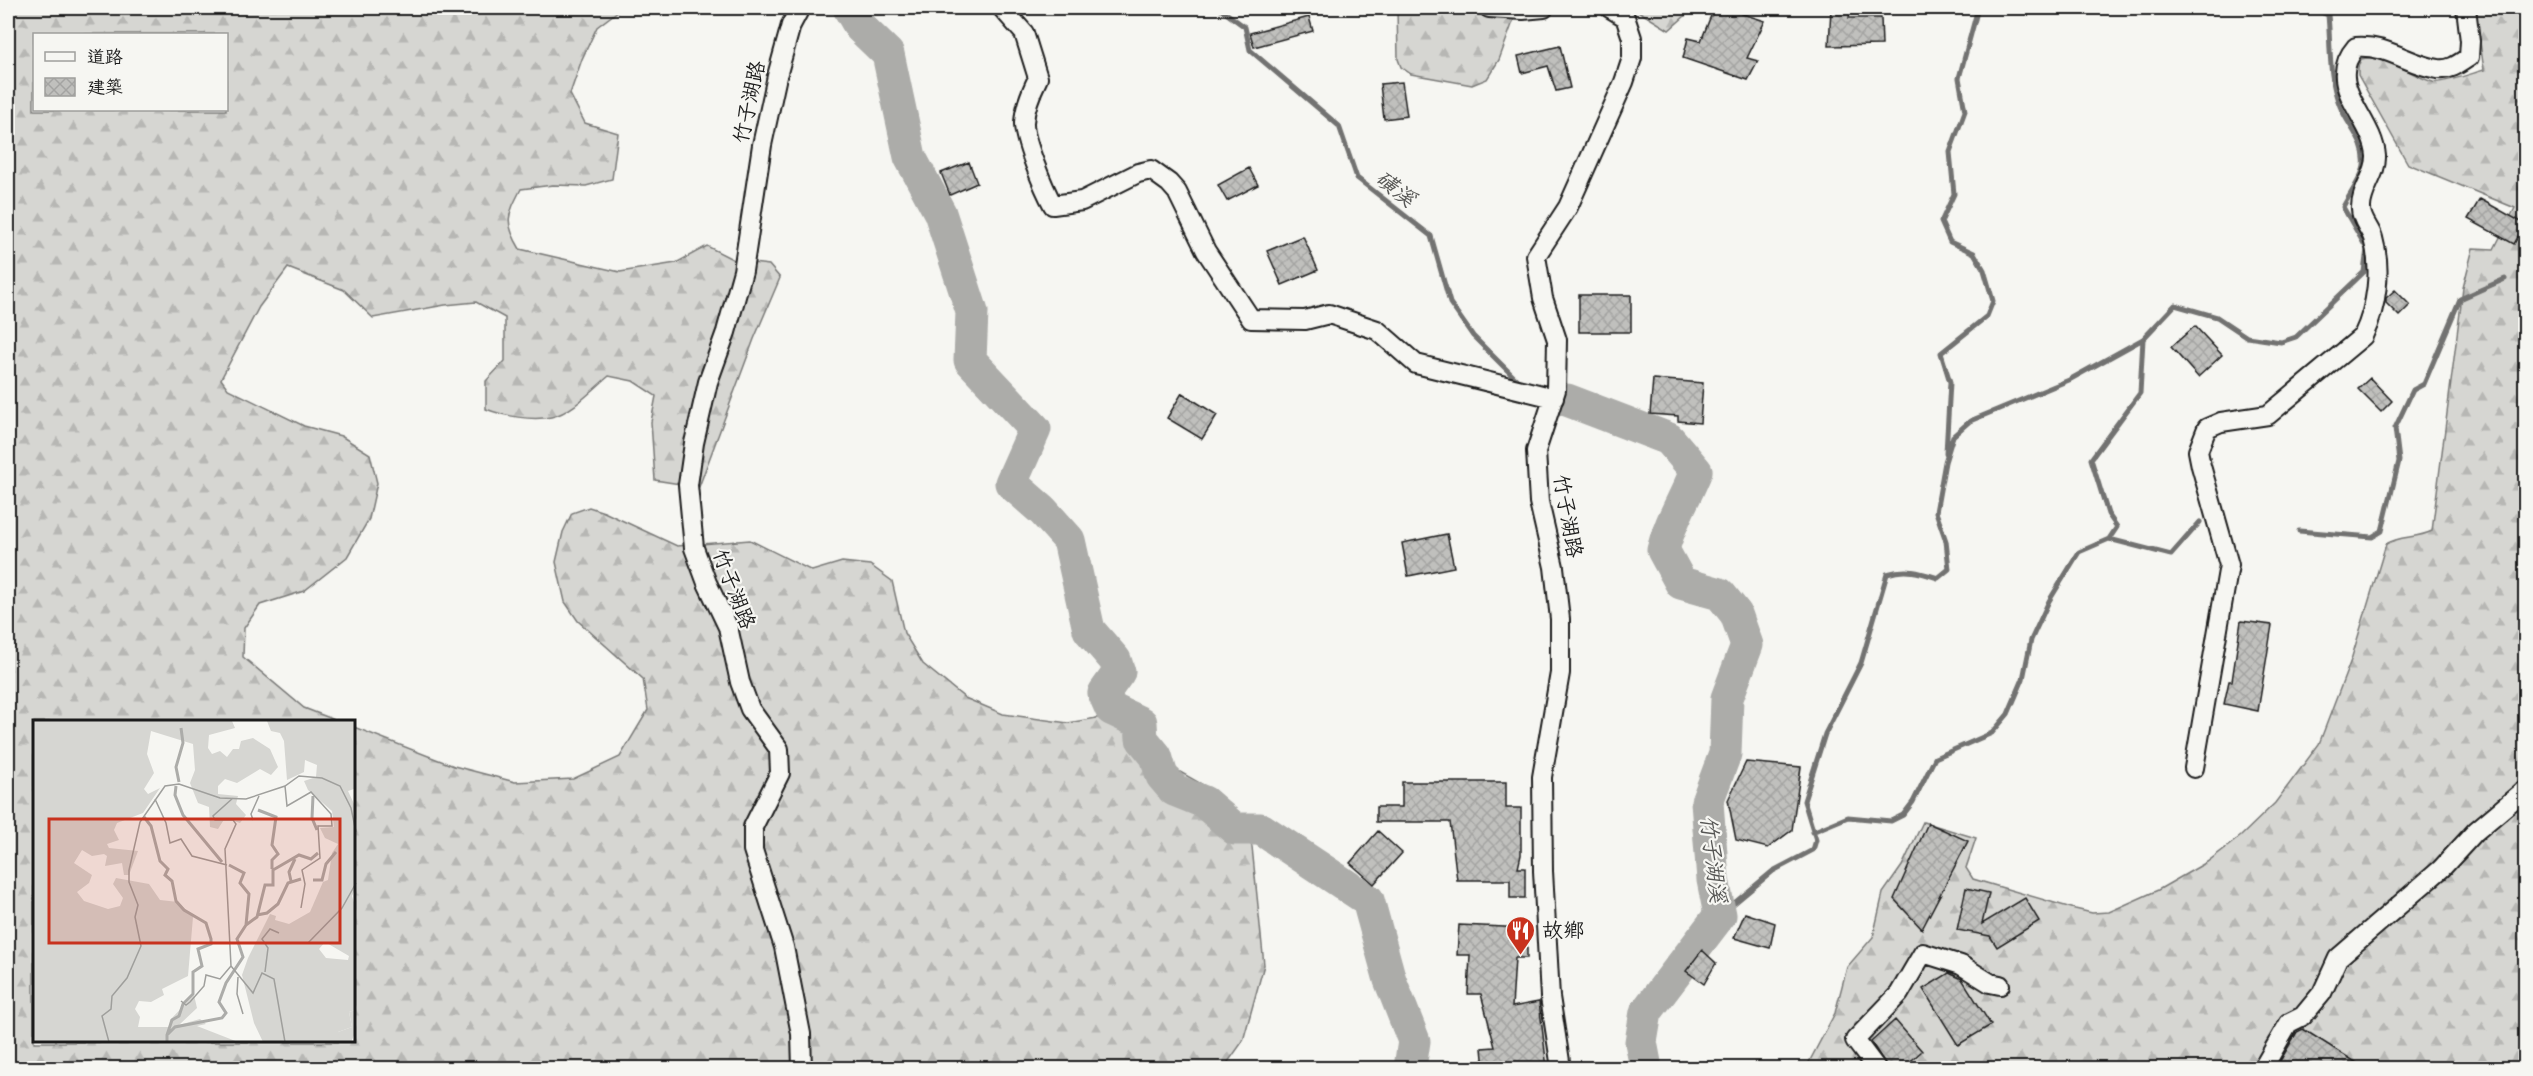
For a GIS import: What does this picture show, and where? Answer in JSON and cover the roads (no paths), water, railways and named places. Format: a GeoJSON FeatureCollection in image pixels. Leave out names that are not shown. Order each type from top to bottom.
{"type":"FeatureCollection","features":[{"type":"Feature","properties":{"kind":"street","name":"竹子湖路"},"geometry":{"type":"LineString","coordinates":[[800,8],[791,25],[777,76],[762,145],[743,271],[726,332],[708,382],[694,443],[688,485],[694,548],[707,583],[728,627],[740,682],[750,710],[779,749],[780,773],[753,827],[753,850],[784,947],[801,1034],[802,1068]]}},
{"type":"Feature","properties":{"kind":"street"},"geometry":{"type":"LineString","coordinates":[[1002,8],[1024,33],[1038,78],[1027,101],[1024,125],[1043,188],[1053,205],[1082,201],[1138,173],[1151,170],[1170,183],[1177,192],[1206,250],[1251,319],[1305,320],[1329,314],[1377,330],[1416,364],[1554,398]]}},
{"type":"Feature","properties":{"kind":"street"},"geometry":{"type":"LineString","coordinates":[[1489,8],[1522,10],[1544,8]]}},
{"type":"Feature","properties":{"kind":"street","name":"竹子湖路"},"geometry":{"type":"LineString","coordinates":[[1561,1068],[1550,997],[1543,871],[1542,789],[1542,777],[1560,673],[1560,619],[1554,567],[1539,502],[1536,451],[1542,426],[1554,398],[1557,340],[1543,298],[1536,256],[1568,207],[1624,82],[1632,58],[1632,38],[1625,17],[1610,8]]}},
{"type":"Feature","properties":{"kind":"street"},"geometry":{"type":"LineString","coordinates":[[2194,768],[2229,565],[2201,466],[2198,451],[2203,437],[2207,428],[2221,422],[2268,416],[2363,336],[2371,319],[2378,256],[2360,207],[2376,158],[2371,136],[2351,98],[2344,77],[2345,60],[2356,47],[2372,45],[2440,69],[2456,66],[2469,57],[2470,42],[2466,8]]}},
{"type":"Feature","properties":{"kind":"street"},"geometry":{"type":"LineString","coordinates":[[2263,1068],[2289,1023],[2303,1016],[2322,993],[2338,958],[2441,869],[2476,831],[2526,789]]}},
{"type":"Feature","properties":{"kind":"street"},"geometry":{"type":"LineString","coordinates":[[1876,1068],[1855,1040],[1899,994],[1923,953],[1961,965],[1990,983],[2001,985]]}},
{"type":"Feature","properties":{"kind":"waterway"},"geometry":{"type":"LineString","coordinates":[[849,8],[860,27],[888,54],[910,157],[940,213],[972,312],[970,360],[1035,429],[1011,483],[1043,511],[1069,540],[1089,630],[1115,660],[1119,672],[1104,693],[1111,709],[1141,723],[1142,739],[1156,756],[1162,776],[1174,790],[1204,802],[1235,829],[1261,829],[1368,900],[1390,980],[1414,1041],[1410,1068]]}},
{"type":"Feature","properties":{"kind":"waterway","name":"磺溪"},"geometry":{"type":"LineString","coordinates":[[1219,8],[1245,27],[1250,50],[1339,126],[1357,178],[1431,236],[1450,303],[1473,336],[1517,380]]}},
{"type":"Feature","properties":{"kind":"waterway"},"geometry":{"type":"LineString","coordinates":[[1946,453],[1950,382],[1941,353],[1987,316],[1993,301],[1984,270],[1974,253],[1950,242],[1941,222],[1954,194],[1950,152],[1965,111],[1959,78],[1978,8]]}},
{"type":"Feature","properties":{"kind":"waterway"},"geometry":{"type":"LineString","coordinates":[[1720,915],[1773,871],[1813,850],[1816,840],[1804,801],[1825,734],[1861,663],[1887,574],[1900,571],[1938,578],[1949,569],[1946,541],[1936,512],[1945,462],[1953,436],[1970,421],[2069,380],[2143,339],[2175,305],[2217,317],[2247,337],[2281,342],[2296,337],[2364,272],[2367,249],[2343,207],[2363,170],[2363,150],[2343,113],[2333,84],[2328,15],[2312,8]]}},
{"type":"Feature","properties":{"kind":"waterway"},"geometry":{"type":"LineString","coordinates":[[2299,531],[2372,537],[2382,531],[2399,461],[2395,428],[2413,390],[2424,384],[2460,299],[2505,279]]}},
{"type":"Feature","properties":{"kind":"waterway"},"geometry":{"type":"LineString","coordinates":[[2109,539],[2117,527],[2108,514],[2091,459],[2140,393],[2143,339]]}},
{"type":"Feature","properties":{"kind":"waterway","name":"竹子湖溪"},"geometry":{"type":"LineString","coordinates":[[1567,400],[1669,439],[1696,471],[1663,550],[1681,583],[1720,594],[1736,614],[1747,645],[1727,698],[1725,754],[1707,802],[1713,880],[1720,915],[1646,1012],[1641,1042],[1646,1068]]}},
{"type":"Feature","properties":{"kind":"waterway"},"geometry":{"type":"LineString","coordinates":[[1812,832],[1848,817],[1891,821],[1903,815],[1913,802],[1935,758],[1992,733],[2008,714],[2023,679],[2031,640],[2049,601],[2079,552],[2109,539],[2171,555],[2200,522]]}},
{"type":"Feature","properties":{"kind":"place","name":"故鄉"},"geometry":{"type":"Point","coordinates":[1521,956]}}]}
